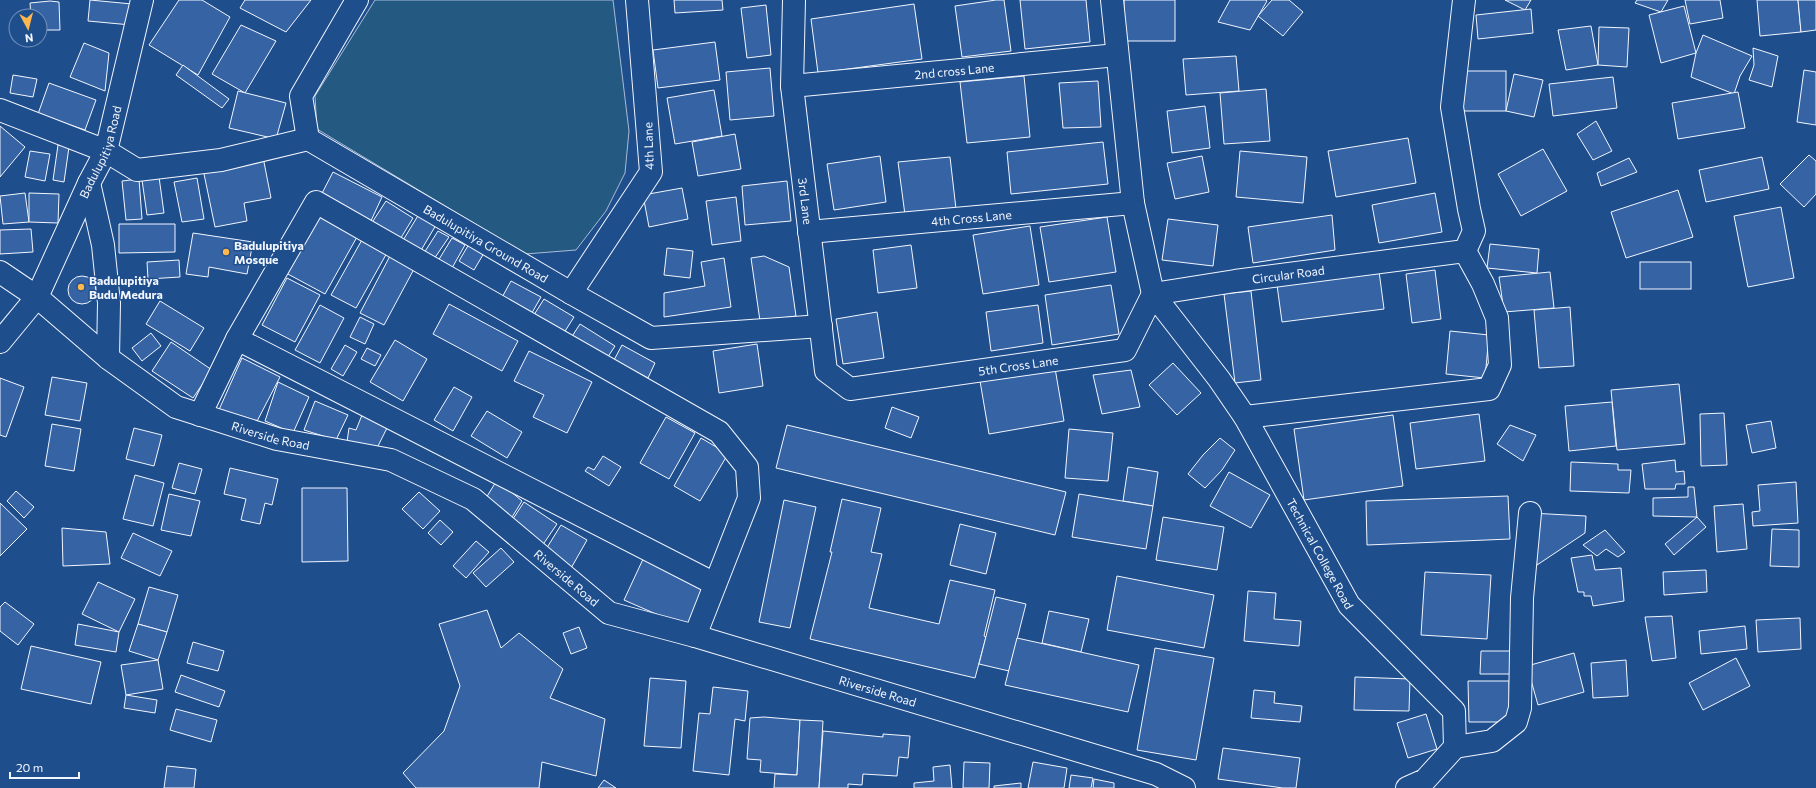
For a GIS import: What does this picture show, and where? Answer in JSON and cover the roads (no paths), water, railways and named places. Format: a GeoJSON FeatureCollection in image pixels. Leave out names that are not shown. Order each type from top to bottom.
{"type":"FeatureCollection","features":[{"type":"Feature","properties":{"kind":"street","name":"Badulupitiya Road"},"geometry":{"type":"LineString","coordinates":[[0,342],[37,297],[89,183],[106,151],[142,0]]}},
{"type":"Feature","properties":{"kind":"street"},"geometry":{"type":"LineString","coordinates":[[0,110],[106,151],[138,170],[221,160],[308,139],[301,96],[357,0]]}},
{"type":"Feature","properties":{"kind":"street","name":"4th Lane"},"geometry":{"type":"LineString","coordinates":[[571,293],[651,172],[637,0]]}},
{"type":"Feature","properties":{"kind":"street","name":"3rd Lane"},"geometry":{"type":"LineString","coordinates":[[794,0],[792,86],[826,371],[850,389]]}},
{"type":"Feature","properties":{"kind":"street"},"geometry":{"type":"LineString","coordinates":[[1112,0],[1134,203],[1154,294]]}},
{"type":"Feature","properties":{"kind":"street"},"geometry":{"type":"LineString","coordinates":[[1245,417],[1489,389],[1500,365],[1497,318],[1483,284],[1465,251],[1474,231],[1452,107],[1464,0]]}},
{"type":"Feature","properties":{"kind":"street","name":"2nd cross Lane"},"geometry":{"type":"LineString","coordinates":[[792,86],[1117,55]]}},
{"type":"Feature","properties":{"kind":"street","name":"Badulupitiya Ground Road"},"geometry":{"type":"LineString","coordinates":[[308,139],[571,293],[651,338],[821,326]]}},
{"type":"Feature","properties":{"kind":"street"},"geometry":{"type":"LineString","coordinates":[[89,183],[103,245],[109,303],[108,358]]}},
{"type":"Feature","properties":{"kind":"street"},"geometry":{"type":"LineString","coordinates":[[200,415],[237,339],[316,202],[719,432],[746,467],[749,498],[695,636]]}},
{"type":"Feature","properties":{"kind":"street","name":"4th Cross Lane"},"geometry":{"type":"LineString","coordinates":[[809,232],[1134,203]]}},
{"type":"Feature","properties":{"kind":"street","name":"Circular Road"},"geometry":{"type":"LineString","coordinates":[[1154,294],[1235,281],[1465,251]]}},
{"type":"Feature","properties":{"kind":"street","name":"Riverside Road"},"geometry":{"type":"LineString","coordinates":[[0,272],[37,297],[108,358],[176,407],[277,439],[391,460],[473,499],[609,614],[695,636],[1156,774],[1184,788]]}},
{"type":"Feature","properties":{"kind":"street","name":"5th Cross Lane"},"geometry":{"type":"LineString","coordinates":[[850,389],[1125,350],[1154,294]]}},
{"type":"Feature","properties":{"kind":"street","name":"Technical College Road"},"geometry":{"type":"LineString","coordinates":[[1154,294],[1219,379],[1245,417],[1349,605],[1454,711],[1455,747]]}},
{"type":"Feature","properties":{"kind":"street"},"geometry":{"type":"LineString","coordinates":[[237,339],[715,584]]}},
{"type":"Feature","properties":{"kind":"street"},"geometry":{"type":"LineString","coordinates":[[1407,788],[1425,780],[1455,747],[1492,741],[1516,722],[1520,708],[1522,598],[1530,513]]}},
{"type":"Feature","properties":{"kind":"place","name":"Badulupitiya Mosque"},"geometry":{"type":"Point","coordinates":[226,252]}},
{"type":"Feature","properties":{"kind":"place","name":"Badulupitiya Budu Medura"},"geometry":{"type":"Point","coordinates":[81,287]}}]}
